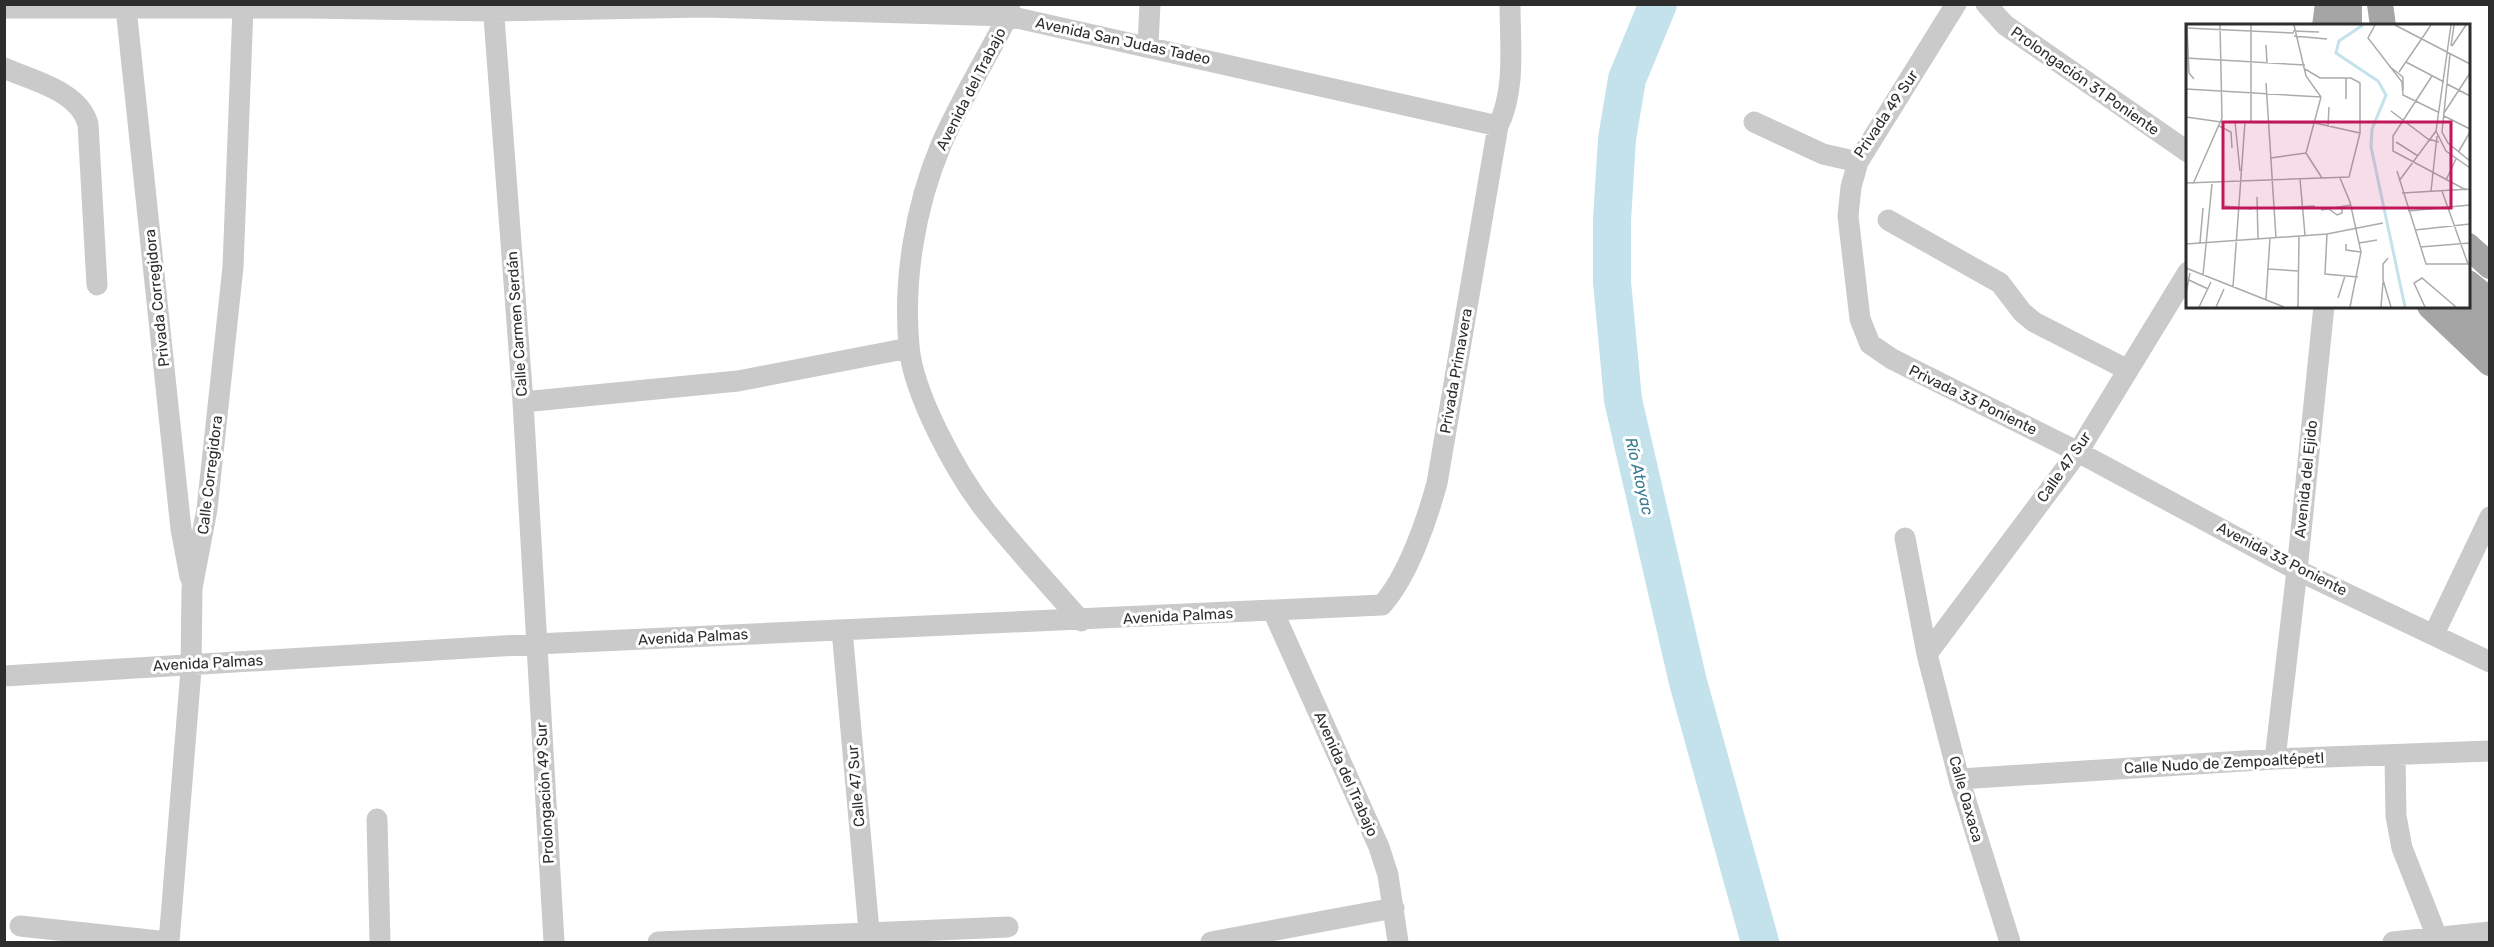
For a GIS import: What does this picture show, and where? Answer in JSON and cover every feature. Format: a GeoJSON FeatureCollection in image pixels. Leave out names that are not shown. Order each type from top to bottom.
{"type":"FeatureCollection","features":[{"type":"Feature","properties":{"kind":"main road"},"geometry":{"type":"LineString","coordinates":[[2325,24],[2328,4]]}},
{"type":"Feature","properties":{"kind":"main road"},"geometry":{"type":"LineString","coordinates":[[2349,4],[2349,24]]}},
{"type":"Feature","properties":{"kind":"main road"},"geometry":{"type":"LineString","coordinates":[[2376,24],[2379,4]]}},
{"type":"Feature","properties":{"kind":"main road"},"geometry":{"type":"LineString","coordinates":[[2379,4],[2383,24]]}},
{"type":"Feature","properties":{"kind":"main road"},"geometry":{"type":"LineString","coordinates":[[2470,247],[2490,266]]}},
{"type":"Feature","properties":{"kind":"main road"},"geometry":{"type":"LineString","coordinates":[[2470,284],[2490,301]]}},
{"type":"Feature","properties":{"kind":"main road"},"geometry":{"type":"LineString","coordinates":[[2432,308],[2490,363]]}},
{"type":"Feature","properties":{"kind":"main road"},"geometry":{"type":"LineString","coordinates":[[2464,308],[2490,332]]}},
{"type":"Feature","properties":{"kind":"street"},"geometry":{"type":"LineString","coordinates":[[1148,45],[1150,4]]}},
{"type":"Feature","properties":{"kind":"street","name":"Privada Primavera"},"geometry":{"type":"LineString","coordinates":[[1382,605],[1395,591],[1431,506],[1437,483],[1502,118],[1509,90],[1510,4]]}},
{"type":"Feature","properties":{"kind":"street","name":"Privada 49 Sur"},"geometry":{"type":"LineString","coordinates":[[1754,122],[1823,154],[1858,162],[1956,4]]}},
{"type":"Feature","properties":{"kind":"street","name":"Prolongación 31 Poniente"},"geometry":{"type":"LineString","coordinates":[[1986,4],[2005,25],[2186,151]]}},
{"type":"Feature","properties":{"kind":"street","name":"Avenida San Judas Tadeo"},"geometry":{"type":"LineString","coordinates":[[4,8],[306,6],[493,8],[704,5],[1009,10],[1148,45],[1502,118]]}},
{"type":"Feature","properties":{"kind":"street","name":"Privada Corregidora"},"geometry":{"type":"LineString","coordinates":[[113,7],[181,529],[192,588]]}},
{"type":"Feature","properties":{"kind":"street","name":"Calle Corregidora"},"geometry":{"type":"LineString","coordinates":[[169,942],[192,663],[192,588],[207,508],[233,267],[243,8]]}},
{"type":"Feature","properties":{"kind":"street","name":"Calle Carmen Serdán"},"geometry":{"type":"LineString","coordinates":[[493,8],[523,402],[536,644]]}},
{"type":"Feature","properties":{"kind":"street","name":"Avenida del Trabajo"},"geometry":{"type":"LineString","coordinates":[[1009,10],[941,145],[928,183],[913,240],[908,296],[909,348],[920,390],[949,455],[985,509],[1081,621]]}},
{"type":"Feature","properties":{"kind":"street"},"geometry":{"type":"LineString","coordinates":[[4,68],[68,97],[85,113],[88,124],[97,285]]}},
{"type":"Feature","properties":{"kind":"street","name":"Privada 33 Poniente"},"geometry":{"type":"LineString","coordinates":[[1858,162],[1851,187],[1848,216],[1860,319],[1870,344],[1892,359],[2078,452]]}},
{"type":"Feature","properties":{"kind":"street"},"geometry":{"type":"LineString","coordinates":[[1888,220],[2000,283],[2022,312],[2034,322],[2128,370]]}},
{"type":"Feature","properties":{"kind":"street","name":"Calle 47 Sur"},"geometry":{"type":"LineString","coordinates":[[1927,654],[2078,452],[2186,275]]}},
{"type":"Feature","properties":{"kind":"street","name":"Avenida del Ejido"},"geometry":{"type":"LineString","coordinates":[[2275,759],[2324,308]]}},
{"type":"Feature","properties":{"kind":"street"},"geometry":{"type":"LineString","coordinates":[[523,402],[738,381],[909,348]]}},
{"type":"Feature","properties":{"kind":"street","name":"Avenida 33 Poniente"},"geometry":{"type":"LineString","coordinates":[[2078,452],[2297,570],[2490,662]]}},
{"type":"Feature","properties":{"kind":"street"},"geometry":{"type":"LineString","coordinates":[[2434,634],[2490,517]]}},
{"type":"Feature","properties":{"kind":"street","name":"Calle Oaxaca"},"geometry":{"type":"LineString","coordinates":[[1905,538],[1927,654],[1959,779],[2010,942]]}},
{"type":"Feature","properties":{"kind":"street","name":"Avenida Palmas"},"geometry":{"type":"LineString","coordinates":[[4,676],[536,644],[1081,621],[1382,605]]}},
{"type":"Feature","properties":{"kind":"street","name":"Avenida del Trabajo"},"geometry":{"type":"LineString","coordinates":[[1273,611],[1379,847],[1394,908],[1398,942]]}},
{"type":"Feature","properties":{"kind":"street","name":"Calle 47 Sur"},"geometry":{"type":"LineString","coordinates":[[842,630],[869,937]]}},
{"type":"Feature","properties":{"kind":"street","name":"Prolongación 49 Sur"},"geometry":{"type":"LineString","coordinates":[[536,644],[554,942]]}},
{"type":"Feature","properties":{"kind":"street","name":"Calle Nudo de Zempoaltépetl"},"geometry":{"type":"LineString","coordinates":[[1959,779],[2275,759],[2490,751]]}},
{"type":"Feature","properties":{"kind":"street"},"geometry":{"type":"LineString","coordinates":[[2395,756],[2396,816],[2402,848],[2439,940]]}},
{"type":"Feature","properties":{"kind":"street"},"geometry":{"type":"LineString","coordinates":[[377,819],[380,942]]}},
{"type":"Feature","properties":{"kind":"street"},"geometry":{"type":"LineString","coordinates":[[1211,942],[1306,934],[1394,908]]}},
{"type":"Feature","properties":{"kind":"street"},"geometry":{"type":"LineString","coordinates":[[20,926],[169,942]]}},
{"type":"Feature","properties":{"kind":"street"},"geometry":{"type":"LineString","coordinates":[[658,942],[869,937],[1008,927]]}},
{"type":"Feature","properties":{"kind":"street"},"geometry":{"type":"LineString","coordinates":[[2393,942],[2439,940],[2490,932]]}},
{"type":"Feature","properties":{"kind":"waterway","name":"Río Atoyac"},"geometry":{"type":"LineString","coordinates":[[1658,4],[1627,79],[1617,139],[1612,220],[1612,282],[1623,400],[1688,682],[1760,942]]}}]}
